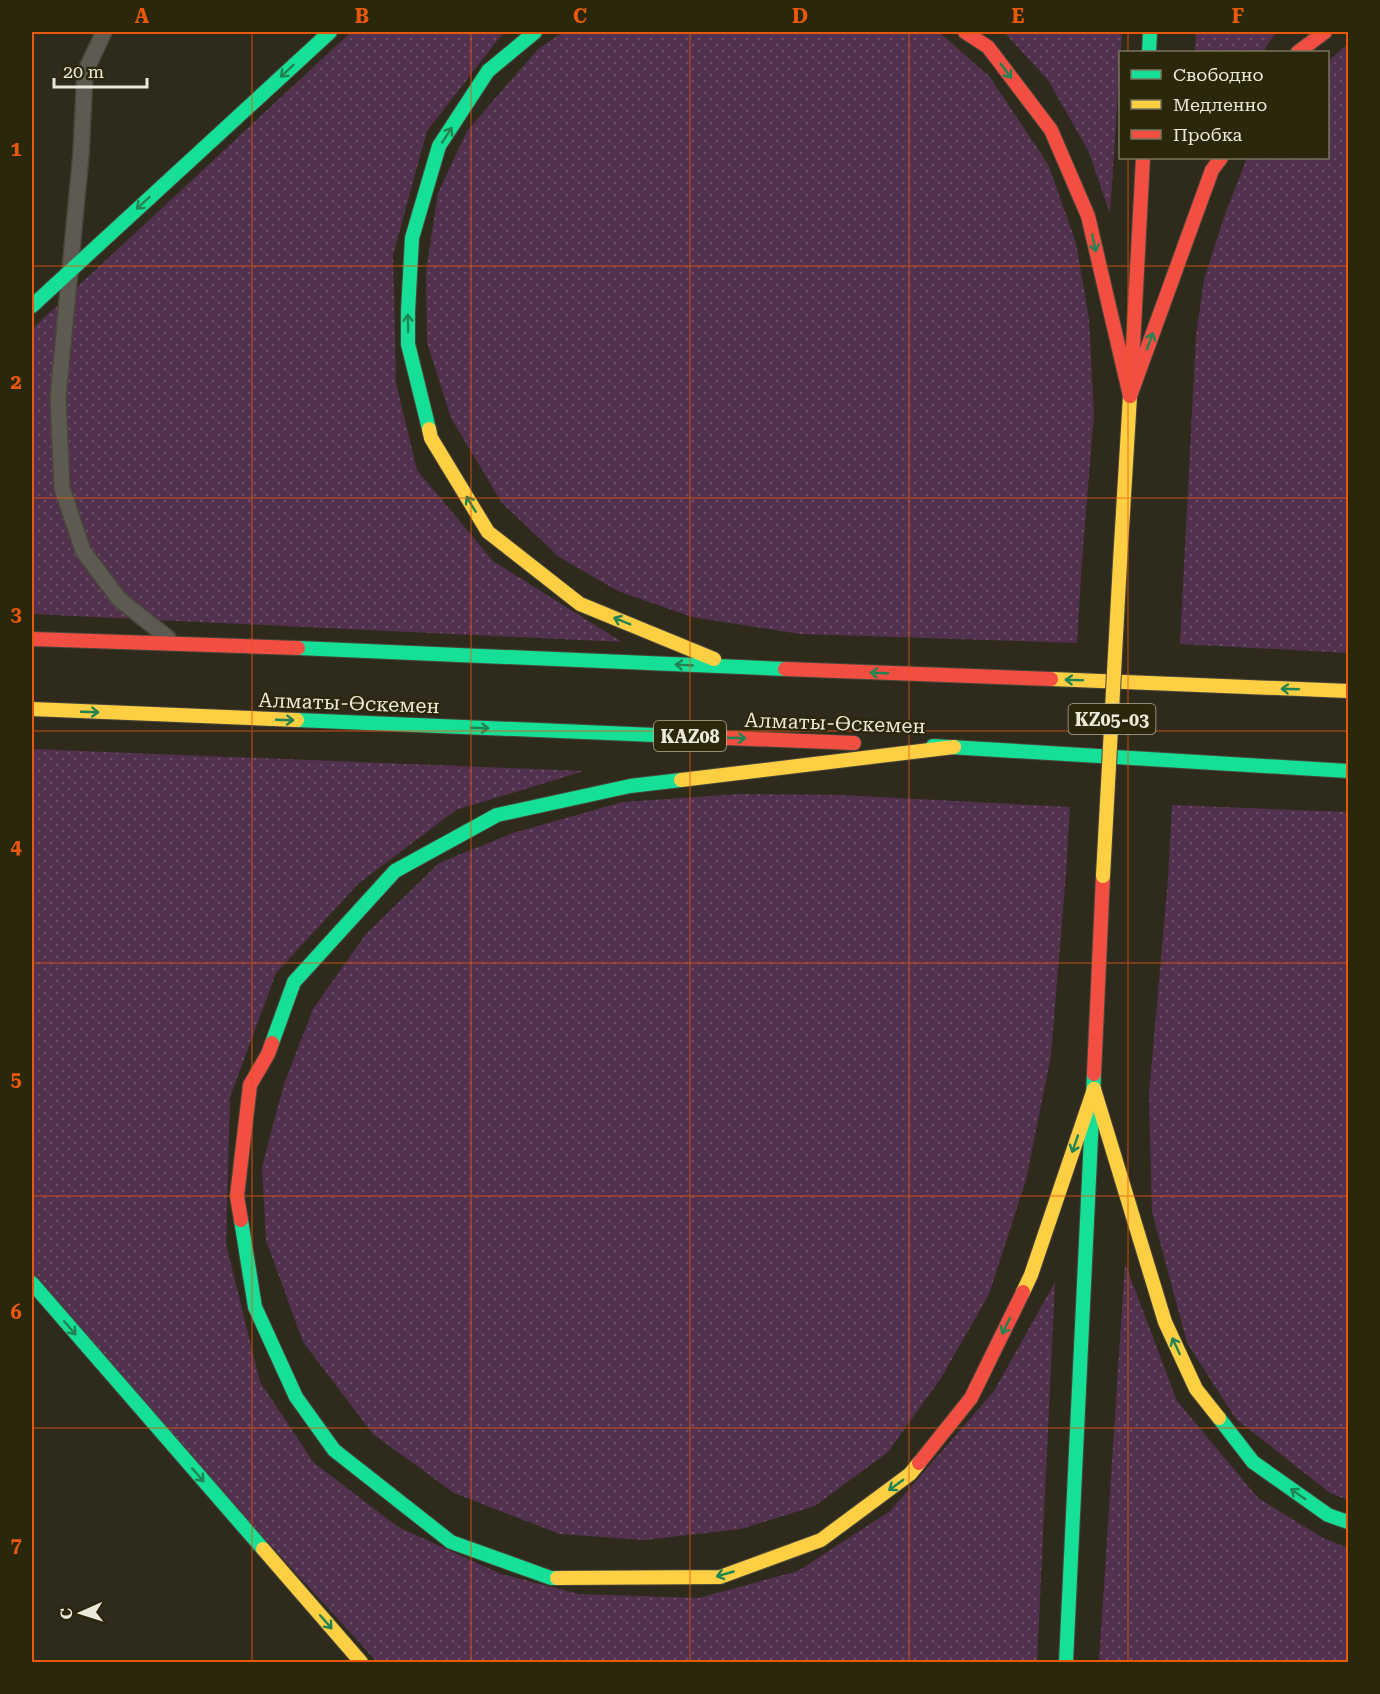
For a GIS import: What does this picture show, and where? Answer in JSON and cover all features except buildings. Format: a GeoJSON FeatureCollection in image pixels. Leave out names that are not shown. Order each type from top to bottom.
{"type":"FeatureCollection","features":[{"type":"Feature","properties":{"kind":"main road"},"geometry":{"type":"LineString","coordinates":[[32,306],[330,32]]}},
{"type":"Feature","properties":{"kind":"main road"},"geometry":{"type":"LineString","coordinates":[[535,32],[488,71],[439,146],[412,238],[408,344],[431,438],[488,532],[580,604],[735,668]]}},
{"type":"Feature","properties":{"kind":"main road"},"geometry":{"type":"LineString","coordinates":[[965,32],[988,47],[1051,130],[1088,216],[1130,396]]}},
{"type":"Feature","properties":{"kind":"main road"},"geometry":{"type":"LineString","coordinates":[[1149,51],[1150,32]]}},
{"type":"Feature","properties":{"kind":"main road"},"geometry":{"type":"LineString","coordinates":[[1299,51],[1325,32]]}},
{"type":"Feature","properties":{"kind":"main road"},"geometry":{"type":"LineString","coordinates":[[1130,396],[1143,159]]}},
{"type":"Feature","properties":{"kind":"main road"},"geometry":{"type":"LineString","coordinates":[[1130,396],[1212,170],[1220,159]]}},
{"type":"Feature","properties":{"kind":"main road","name":"KZ05-03"},"geometry":{"type":"LineString","coordinates":[[1094,1089],[1130,396]]}},
{"type":"Feature","properties":{"kind":"main road"},"geometry":{"type":"LineString","coordinates":[[32,639],[1348,691]]}},
{"type":"Feature","properties":{"kind":"main road","name":"Алматы-Өскемен"},"geometry":{"type":"LineString","coordinates":[[32,709],[954,747],[1348,771]]}},
{"type":"Feature","properties":{"kind":"main road"},"geometry":{"type":"LineString","coordinates":[[954,747],[630,786],[497,815],[395,870],[294,982],[268,1054],[250,1085],[237,1196],[255,1307],[296,1397],[334,1450],[451,1542],[551,1578],[720,1577],[821,1540],[910,1474],[970,1398],[1031,1275],[1094,1089]]}},
{"type":"Feature","properties":{"kind":"main road"},"geometry":{"type":"LineString","coordinates":[[1094,1089],[1165,1322],[1196,1389],[1254,1462],[1328,1515],[1348,1522]]}},
{"type":"Feature","properties":{"kind":"main road"},"geometry":{"type":"LineString","coordinates":[[1066,1662],[1094,1089]]}},
{"type":"Feature","properties":{"kind":"main road"},"geometry":{"type":"LineString","coordinates":[[32,1283],[361,1662]]}},
{"type":"Feature","properties":{"kind":"lane"},"geometry":{"type":"LineString","coordinates":[[104,32],[85,72],[81,154],[58,397],[62,488],[83,551],[119,599],[175,643]]}},
{"type":"Feature","properties":{"kind":"shaded area"},"geometry":{"type":"Polygon","coordinates":[[[351,32],[504,32],[427,131],[393,255],[396,383],[417,470],[493,561],[622,642],[32,614],[32,329],[351,32]]]}},
{"type":"Feature","properties":{"kind":"shaded area"},"geometry":{"type":"Polygon","coordinates":[[[563,32],[939,32],[989,76],[1048,164],[1076,243],[1089,319],[1094,414],[1077,643],[801,634],[692,617],[618,591],[559,557],[502,503],[451,418],[427,342],[426,271],[438,193],[467,131],[538,49],[563,32]]]}},
{"type":"Feature","properties":{"kind":"shaded area"},"geometry":{"type":"Polygon","coordinates":[[[1004,32],[1122,32],[1110,214],[1089,152],[1048,80],[1004,32]]]}},
{"type":"Feature","properties":{"kind":"shaded area"},"geometry":{"type":"Polygon","coordinates":[[[1196,32],[1276,32],[1264,51],[1195,51],[1196,32]]]}},
{"type":"Feature","properties":{"kind":"shaded area"},"geometry":{"type":"Polygon","coordinates":[[[1348,44],[1348,653],[1180,644],[1196,335],[1204,280],[1224,217],[1247,159],[1329,159],[1329,60],[1348,44]]]}},
{"type":"Feature","properties":{"kind":"shaded area"},"geometry":{"type":"Polygon","coordinates":[[[32,749],[584,771],[456,810],[359,883],[276,973],[230,1097],[226,1244],[260,1382],[314,1463],[398,1527],[501,1574],[579,1594],[699,1598],[798,1571],[890,1511],[994,1391],[1055,1282],[1037,1662],[377,1662],[32,1283],[32,749]]]}},
{"type":"Feature","properties":{"kind":"shaded area"},"geometry":{"type":"Polygon","coordinates":[[[740,794],[841,795],[1070,807],[1051,1055],[1026,1180],[989,1294],[941,1378],[888,1452],[815,1506],[741,1529],[644,1540],[560,1534],[454,1493],[373,1434],[303,1342],[266,1240],[262,1167],[284,1084],[313,1009],[365,935],[439,863],[513,833],[623,802],[740,794]]]}},
{"type":"Feature","properties":{"kind":"shaded area"},"geometry":{"type":"Polygon","coordinates":[[[1172,805],[1348,812],[1348,1500],[1330,1493],[1236,1419],[1187,1343],[1152,1212],[1149,1095],[1168,879],[1172,805]]]}},
{"type":"Feature","properties":{"kind":"shaded area"},"geometry":{"type":"Polygon","coordinates":[[[1125,1263],[1177,1401],[1258,1498],[1323,1538],[1348,1548],[1348,1662],[1099,1662],[1125,1263]]]}},
{"type":"Feature","properties":{"kind":"traffic: fast"},"geometry":{"type":"LineString","coordinates":[[32,306],[330,32]]}},
{"type":"Feature","properties":{"kind":"traffic: fast"},"geometry":{"type":"LineString","coordinates":[[429,429],[408,344],[412,238],[439,146],[488,71],[535,32]]}},
{"type":"Feature","properties":{"kind":"traffic: fast"},"geometry":{"type":"LineString","coordinates":[[1149,51],[1150,32]]}},
{"type":"Feature","properties":{"kind":"traffic: fast"},"geometry":{"type":"LineString","coordinates":[[298,648],[785,669]]}},
{"type":"Feature","properties":{"kind":"traffic: fast"},"geometry":{"type":"LineString","coordinates":[[297,720],[702,737]]}},
{"type":"Feature","properties":{"kind":"traffic: fast"},"geometry":{"type":"LineString","coordinates":[[933,746],[1348,771]]}},
{"type":"Feature","properties":{"kind":"traffic: fast"},"geometry":{"type":"LineString","coordinates":[[272,1043],[294,982],[395,871],[497,815],[630,786],[681,780]]}},
{"type":"Feature","properties":{"kind":"traffic: fast"},"geometry":{"type":"LineString","coordinates":[[1066,1662],[1094,1074]]}},
{"type":"Feature","properties":{"kind":"traffic: fast"},"geometry":{"type":"LineString","coordinates":[[241,1220],[255,1307],[296,1397],[334,1450],[451,1542],[551,1578],[557,1578]]}},
{"type":"Feature","properties":{"kind":"traffic: fast"},"geometry":{"type":"LineString","coordinates":[[32,1283],[263,1549]]}},
{"type":"Feature","properties":{"kind":"traffic: fast"},"geometry":{"type":"LineString","coordinates":[[1219,1418],[1253,1462],[1328,1515],[1348,1522]]}},
{"type":"Feature","properties":{"kind":"traffic: slow"},"geometry":{"type":"LineString","coordinates":[[1120,562],[1130,396]]}},
{"type":"Feature","properties":{"kind":"traffic: slow"},"geometry":{"type":"LineString","coordinates":[[429,429],[431,438],[488,532],[580,604],[714,659]]}},
{"type":"Feature","properties":{"kind":"traffic: slow"},"geometry":{"type":"LineString","coordinates":[[1103,876],[1120,562]]}},
{"type":"Feature","properties":{"kind":"traffic: slow"},"geometry":{"type":"LineString","coordinates":[[1051,679],[1348,691]]}},
{"type":"Feature","properties":{"kind":"traffic: slow"},"geometry":{"type":"LineString","coordinates":[[32,709],[297,720]]}},
{"type":"Feature","properties":{"kind":"traffic: slow"},"geometry":{"type":"LineString","coordinates":[[681,780],[954,747]]}},
{"type":"Feature","properties":{"kind":"traffic: slow"},"geometry":{"type":"LineString","coordinates":[[1023,1292],[1031,1275],[1094,1089]]}},
{"type":"Feature","properties":{"kind":"traffic: slow"},"geometry":{"type":"LineString","coordinates":[[1094,1089],[1165,1322],[1196,1389],[1219,1418]]}},
{"type":"Feature","properties":{"kind":"traffic: slow"},"geometry":{"type":"LineString","coordinates":[[557,1578],[720,1577],[821,1540],[910,1474],[919,1463]]}},
{"type":"Feature","properties":{"kind":"traffic: slow"},"geometry":{"type":"LineString","coordinates":[[263,1549],[361,1662]]}},
{"type":"Feature","properties":{"kind":"traffic: jam"},"geometry":{"type":"LineString","coordinates":[[965,32],[988,47],[1051,130],[1088,216],[1130,396]]}},
{"type":"Feature","properties":{"kind":"traffic: jam"},"geometry":{"type":"LineString","coordinates":[[1299,51],[1325,32]]}},
{"type":"Feature","properties":{"kind":"traffic: jam"},"geometry":{"type":"LineString","coordinates":[[1131,383],[1143,159]]}},
{"type":"Feature","properties":{"kind":"traffic: jam"},"geometry":{"type":"LineString","coordinates":[[1130,396],[1212,170],[1220,159]]}},
{"type":"Feature","properties":{"kind":"traffic: jam"},"geometry":{"type":"LineString","coordinates":[[32,639],[298,648]]}},
{"type":"Feature","properties":{"kind":"traffic: jam"},"geometry":{"type":"LineString","coordinates":[[785,669],[1051,679]]}},
{"type":"Feature","properties":{"kind":"traffic: jam"},"geometry":{"type":"LineString","coordinates":[[702,737],[854,743]]}},
{"type":"Feature","properties":{"kind":"traffic: jam"},"geometry":{"type":"LineString","coordinates":[[1094,1074],[1103,876]]}},
{"type":"Feature","properties":{"kind":"traffic: jam"},"geometry":{"type":"LineString","coordinates":[[241,1220],[237,1196],[250,1085],[272,1043]]}},
{"type":"Feature","properties":{"kind":"traffic: jam"},"geometry":{"type":"LineString","coordinates":[[919,1463],[971,1398],[1023,1292]]}}]}
